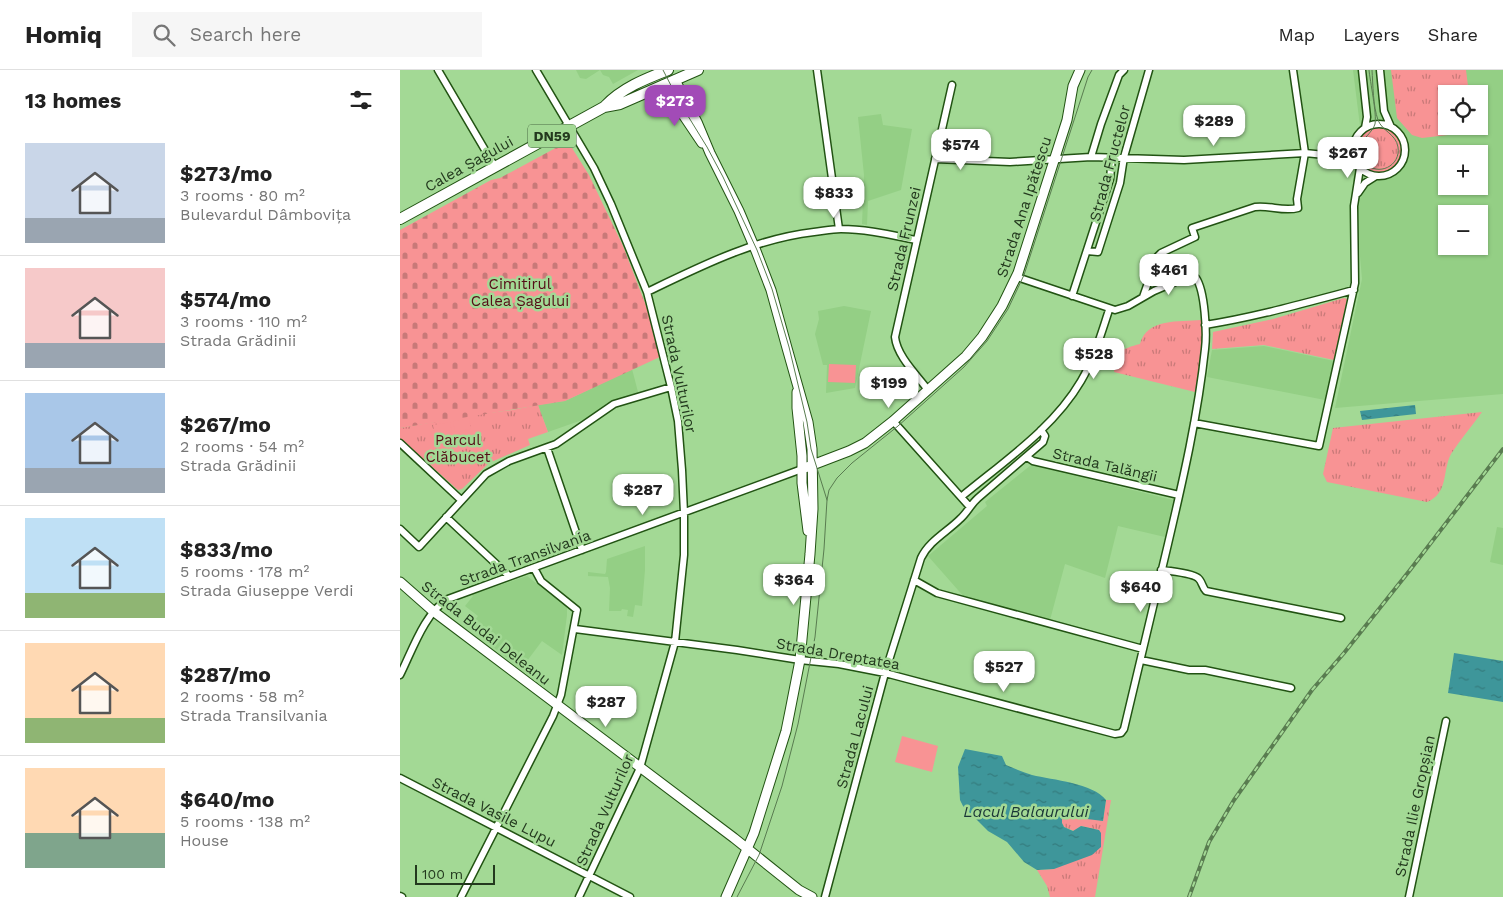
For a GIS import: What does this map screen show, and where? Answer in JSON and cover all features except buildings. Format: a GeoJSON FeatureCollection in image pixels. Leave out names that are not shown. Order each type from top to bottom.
{"type":"FeatureCollection","features":[{"type":"Feature","properties":{"kind":"main road","name":"Calea Șagului"},"geometry":{"type":"LineString","coordinates":[[400,219],[604,107],[615,96],[655,72],[669,70]]}},
{"type":"Feature","properties":{"kind":"main road"},"geometry":{"type":"LineString","coordinates":[[669,70],[697,122],[754,244],[771,290],[808,422],[812,448],[813,509],[800,660],[786,731],[766,799],[748,849],[726,897]]}},
{"type":"Feature","properties":{"kind":"main road","name":"Calea Șagului"},"geometry":{"type":"LineString","coordinates":[[604,107],[620,104],[698,70]]}},
{"type":"Feature","properties":{"kind":"main road","name":"Strada Ana Ipătescu"},"geometry":{"type":"LineString","coordinates":[[802,469],[857,448],[893,421],[928,390],[966,356],[982,337],[1002,306],[1016,277],[1067,120],[1073,86],[1072,70]]}},
{"type":"Feature","properties":{"kind":"main road","name":"Strada Ana Ipătescu"},"geometry":{"type":"LineString","coordinates":[[1073,86],[1080,70]]}},
{"type":"Feature","properties":{"kind":"main road"},"geometry":{"type":"LineString","coordinates":[[655,72],[689,127],[710,153]]}},
{"type":"Feature","properties":{"kind":"main road"},"geometry":{"type":"LineString","coordinates":[[797,384],[802,483],[810,554]]}},
{"type":"Feature","properties":{"kind":"main road","name":"Strada Budai Deleanu"},"geometry":{"type":"LineString","coordinates":[[400,582],[433,611],[800,890],[812,897]]}},
{"type":"Feature","properties":{"kind":"street"},"geometry":{"type":"LineString","coordinates":[[438,70],[495,167]]}},
{"type":"Feature","properties":{"kind":"street","name":"Strada Vulturilor"},"geometry":{"type":"LineString","coordinates":[[536,70],[594,168],[647,292],[671,387],[681,448],[684,555],[676,642],[640,768],[579,897]]}},
{"type":"Feature","properties":{"kind":"street"},"geometry":{"type":"LineString","coordinates":[[817,70],[839,229]]}},
{"type":"Feature","properties":{"kind":"street","name":"Strada Fructelor"},"geometry":{"type":"LineString","coordinates":[[1091,157],[1119,75],[1124,70]]}},
{"type":"Feature","properties":{"kind":"street","name":"Strada Fructelor"},"geometry":{"type":"LineString","coordinates":[[1087,250],[1098,252],[1120,183],[1124,157],[1149,70]]}},
{"type":"Feature","properties":{"kind":"street"},"geometry":{"type":"LineString","coordinates":[[1143,297],[1157,257],[1161,253],[1196,237],[1192,228],[1255,207],[1264,206],[1289,210],[1298,208],[1297,199],[1304,153],[1293,70]]}},
{"type":"Feature","properties":{"kind":"street"},"geometry":{"type":"LineString","coordinates":[[1362,70],[1367,117],[1365,128]]}},
{"type":"Feature","properties":{"kind":"street"},"geometry":{"type":"LineString","coordinates":[[1380,70],[1384,111],[1391,127]]}},
{"type":"Feature","properties":{"kind":"street","name":"Strada Frunzei"},"geometry":{"type":"LineString","coordinates":[[928,390],[901,354],[895,344],[895,336],[952,85]]}},
{"type":"Feature","properties":{"kind":"street"},"geometry":{"type":"LineString","coordinates":[[1357,194],[1365,183],[1376,176],[1391,173],[1398,168],[1403,160],[1404,142],[1397,131],[1385,124],[1375,124],[1365,128],[1357,137],[1353,148],[1360,168],[1376,176]]}},
{"type":"Feature","properties":{"kind":"street"},"geometry":{"type":"LineString","coordinates":[[1336,156],[1353,148]]}},
{"type":"Feature","properties":{"kind":"street"},"geometry":{"type":"LineString","coordinates":[[936,159],[1010,162],[1124,157],[1184,160],[1304,153],[1336,156],[1356,161]]}},
{"type":"Feature","properties":{"kind":"street","name":"Strada Fructelor"},"geometry":{"type":"LineString","coordinates":[[1072,296],[1110,179],[1112,157]]}},
{"type":"Feature","properties":{"kind":"street"},"geometry":{"type":"LineString","coordinates":[[1194,423],[1319,446],[1354,290],[1354,206],[1360,168]]}},
{"type":"Feature","properties":{"kind":"street"},"geometry":{"type":"LineString","coordinates":[[647,292],[710,262],[754,244],[799,234],[839,229],[864,230],[916,240]]}},
{"type":"Feature","properties":{"kind":"street"},"geometry":{"type":"LineString","coordinates":[[1016,277],[1110,310],[1120,310],[1185,277],[1194,277],[1200,286],[1205,325],[1205,350],[1194,423],[1141,660],[1189,670],[1205,670],[1290,688]]}},
{"type":"Feature","properties":{"kind":"street"},"geometry":{"type":"LineString","coordinates":[[1205,325],[1278,311],[1354,290]]}},
{"type":"Feature","properties":{"kind":"street","name":"Strada Lacului"},"geometry":{"type":"LineString","coordinates":[[961,497],[1041,430],[1063,406],[1090,364],[1110,310]]}},
{"type":"Feature","properties":{"kind":"street"},"geometry":{"type":"LineString","coordinates":[[400,529],[419,547],[486,474],[516,458],[556,444],[614,404],[671,387]]}},
{"type":"Feature","properties":{"kind":"street"},"geometry":{"type":"LineString","coordinates":[[893,421],[969,506]]}},
{"type":"Feature","properties":{"kind":"street","name":"Strada Lacului"},"geometry":{"type":"LineString","coordinates":[[825,897],[885,673],[920,558],[925,551],[961,518],[969,506],[1027,457],[1044,439],[1041,430]]}},
{"type":"Feature","properties":{"kind":"street"},"geometry":{"type":"LineString","coordinates":[[400,443],[461,500]]}},
{"type":"Feature","properties":{"kind":"street"},"geometry":{"type":"LineString","coordinates":[[547,448],[582,550]]}},
{"type":"Feature","properties":{"kind":"street","name":"Strada Talăngii"},"geometry":{"type":"LineString","coordinates":[[1027,457],[1033,461],[1178,498]]}},
{"type":"Feature","properties":{"kind":"street","name":"Strada Ana Ipătescu"},"geometry":{"type":"LineString","coordinates":[[684,513],[802,469]]}},
{"type":"Feature","properties":{"kind":"street","name":"Strada Transilvania"},"geometry":{"type":"LineString","coordinates":[[433,611],[448,599],[684,513]]}},
{"type":"Feature","properties":{"kind":"street"},"geometry":{"type":"LineString","coordinates":[[446,517],[509,576]]}},
{"type":"Feature","properties":{"kind":"street"},"geometry":{"type":"LineString","coordinates":[[461,897],[558,706],[577,610],[541,580],[534,568]]}},
{"type":"Feature","properties":{"kind":"street"},"geometry":{"type":"LineString","coordinates":[[1162,570],[1196,576],[1202,588],[1206,591],[1342,618]]}},
{"type":"Feature","properties":{"kind":"street"},"geometry":{"type":"LineString","coordinates":[[914,580],[929,590],[945,596],[1143,650]]}},
{"type":"Feature","properties":{"kind":"street"},"geometry":{"type":"LineString","coordinates":[[400,675],[433,611]]}},
{"type":"Feature","properties":{"kind":"street","name":"Strada Dreptatea"},"geometry":{"type":"LineString","coordinates":[[574,629],[839,664],[885,673],[1115,734],[1121,733],[1124,729],[1141,660]]}},
{"type":"Feature","properties":{"kind":"street","name":"Strada Ilie Gropșian"},"geometry":{"type":"LineString","coordinates":[[1409,897],[1446,721]]}},
{"type":"Feature","properties":{"kind":"street","name":"Strada Vasile Lupu"},"geometry":{"type":"LineString","coordinates":[[400,778],[630,897]]}},
{"type":"Feature","properties":{"kind":"shaded area"},"geometry":{"type":"Polygon","coordinates":[[[576,70],[600,70],[586,79],[580,78],[576,70]]]}},
{"type":"Feature","properties":{"kind":"shaded area"},"geometry":{"type":"Polygon","coordinates":[[[600,70],[638,70],[613,84],[609,77],[603,75],[600,70]]]}},
{"type":"Feature","properties":{"kind":"shaded area"},"geometry":{"type":"Polygon","coordinates":[[[1353,70],[1503,70],[1503,394],[1335,408],[1362,279],[1353,177],[1345,158],[1350,138],[1360,126],[1353,70]]]}},
{"type":"Feature","properties":{"kind":"shaded area"},"geometry":{"type":"Polygon","coordinates":[[[881,114],[883,125],[912,129],[901,190],[868,201],[867,225],[862,224],[864,175],[858,117],[881,114]]]}},
{"type":"Feature","properties":{"kind":"shaded area"},"geometry":{"type":"Polygon","coordinates":[[[844,306],[871,311],[855,388],[826,393],[827,365],[823,365],[815,334],[819,319],[818,311],[844,306]]]}},
{"type":"Feature","properties":{"kind":"shaded area"},"geometry":{"type":"Polygon","coordinates":[[[1264,346],[1334,361],[1325,400],[1207,377],[1212,350],[1264,346]]]}},
{"type":"Feature","properties":{"kind":"shaded area"},"geometry":{"type":"Polygon","coordinates":[[[632,369],[638,392],[607,403],[588,418],[548,432],[538,405],[565,401],[632,369]]]}},
{"type":"Feature","properties":{"kind":"shaded area"},"geometry":{"type":"Polygon","coordinates":[[[1031,465],[1173,500],[1165,537],[1118,526],[1105,578],[1065,564],[1050,620],[965,598],[928,556],[987,506],[985,502],[1031,465]]]}},
{"type":"Feature","properties":{"kind":"shaded area"},"geometry":{"type":"Polygon","coordinates":[[[1497,527],[1503,528],[1503,565],[1490,562],[1497,527]]]}},
{"type":"Feature","properties":{"kind":"shaded area"},"geometry":{"type":"Polygon","coordinates":[[[645,546],[642,606],[635,605],[633,617],[627,616],[628,610],[609,611],[610,588],[608,577],[588,576],[588,572],[605,574],[607,559],[645,546]]]}},
{"type":"Feature","properties":{"kind":"shaded area"},"geometry":{"type":"Polygon","coordinates":[[[527,576],[567,607],[567,615],[562,655],[542,641],[521,669],[469,628],[478,616],[465,606],[473,596],[471,595],[527,576]]]}},
{"type":"Feature","properties":{"kind":"green space"},"geometry":{"type":"Polygon","coordinates":[[[1391,70],[1466,70],[1468,85],[1438,85],[1438,135],[1448,135],[1422,138],[1412,135],[1397,118],[1391,70]]]}},
{"type":"Feature","properties":{"kind":"green space"},"geometry":{"type":"Polygon","coordinates":[[[1383,128],[1395,134],[1400,141],[1400,159],[1395,166],[1388,171],[1375,172],[1367,169],[1360,162],[1357,146],[1360,138],[1367,131],[1383,128]]]}},
{"type":"Feature","properties":{"kind":"green space","name":"Cimitirul Calea Șagului"},"geometry":{"type":"Polygon","coordinates":[[[563,144],[572,148],[589,175],[623,246],[645,303],[662,356],[565,401],[400,428],[400,230],[491,180],[500,178],[563,144]]]}},
{"type":"Feature","properties":{"kind":"green space"},"geometry":{"type":"Polygon","coordinates":[[[1344,298],[1347,299],[1334,360],[1264,345],[1212,349],[1213,332],[1273,319],[1344,298]]]}},
{"type":"Feature","properties":{"kind":"green space"},"geometry":{"type":"Polygon","coordinates":[[[1201,320],[1204,339],[1195,392],[1114,372],[1117,352],[1140,344],[1149,330],[1165,323],[1201,320]]]}},
{"type":"Feature","properties":{"kind":"green space"},"geometry":{"type":"Polygon","coordinates":[[[829,364],[856,365],[855,383],[828,382],[829,364]]]}},
{"type":"Feature","properties":{"kind":"green space","name":"Parcul Clăbucet"},"geometry":{"type":"Polygon","coordinates":[[[538,405],[548,432],[528,439],[530,445],[489,463],[462,489],[458,490],[400,438],[400,428],[538,405]]]}},
{"type":"Feature","properties":{"kind":"green space"},"geometry":{"type":"Polygon","coordinates":[[[1482,412],[1451,454],[1439,493],[1427,502],[1327,482],[1323,474],[1333,428],[1482,412]]]}},
{"type":"Feature","properties":{"kind":"green space"},"geometry":{"type":"Polygon","coordinates":[[[469,418],[471,429],[455,432],[453,421],[469,418]]]}},
{"type":"Feature","properties":{"kind":"green space"},"geometry":{"type":"Polygon","coordinates":[[[450,422],[452,433],[435,436],[433,425],[450,422]]]}},
{"type":"Feature","properties":{"kind":"green space"},"geometry":{"type":"Polygon","coordinates":[[[902,736],[938,746],[932,772],[895,762],[902,736]]]}},
{"type":"Feature","properties":{"kind":"green space"},"geometry":{"type":"Polygon","coordinates":[[[1106,800],[1111,800],[1095,897],[1050,897],[1047,886],[1037,870],[1054,869],[1099,830],[1081,826],[1074,831],[1064,827],[1062,817],[1070,814],[1103,821],[1106,800]]]}},
{"type":"Feature","properties":{"kind":"water"},"geometry":{"type":"Polygon","coordinates":[[[1415,405],[1416,414],[1362,420],[1360,411],[1415,405]]]}},
{"type":"Feature","properties":{"kind":"water"},"geometry":{"type":"Polygon","coordinates":[[[1454,653],[1503,661],[1503,702],[1448,693],[1454,653]]]}},
{"type":"Feature","properties":{"kind":"water","name":"Lacul Balaurului"},"geometry":{"type":"Polygon","coordinates":[[[965,749],[1002,756],[1006,765],[1016,769],[1032,775],[1082,786],[1100,794],[1106,800],[1103,821],[1079,818],[1071,814],[1062,817],[1062,823],[1064,827],[1073,831],[1081,826],[1099,830],[1101,833],[1101,847],[1092,855],[1054,869],[1037,870],[1024,862],[1007,842],[988,831],[963,806],[960,800],[958,767],[965,749]]]}},
{"type":"Feature","properties":{"kind":"tram line"},"geometry":{"type":"LineString","coordinates":[[663,70],[723,177],[757,250],[772,289],[789,347],[807,422],[811,449],[827,500]]}},
{"type":"Feature","properties":{"kind":"tram line"},"geometry":{"type":"LineString","coordinates":[[737,897],[759,855],[782,786],[798,724],[815,637],[829,490],[837,478],[852,463],[898,426],[964,367],[987,341],[1008,309],[1024,275],[1088,77],[1092,70]]}},
{"type":"Feature","properties":{"kind":"tram line"},"geometry":{"type":"LineString","coordinates":[[1369,70],[1375,124],[1362,142],[1359,152],[1360,157],[1370,167],[1382,169],[1392,164],[1396,159],[1398,147],[1395,139],[1378,120],[1374,102],[1372,70]]}},
{"type":"Feature","properties":{"kind":"railway"},"geometry":{"type":"LineString","coordinates":[[1189,897],[1209,842],[1234,800],[1312,690],[1410,570],[1503,449]]}}]}
